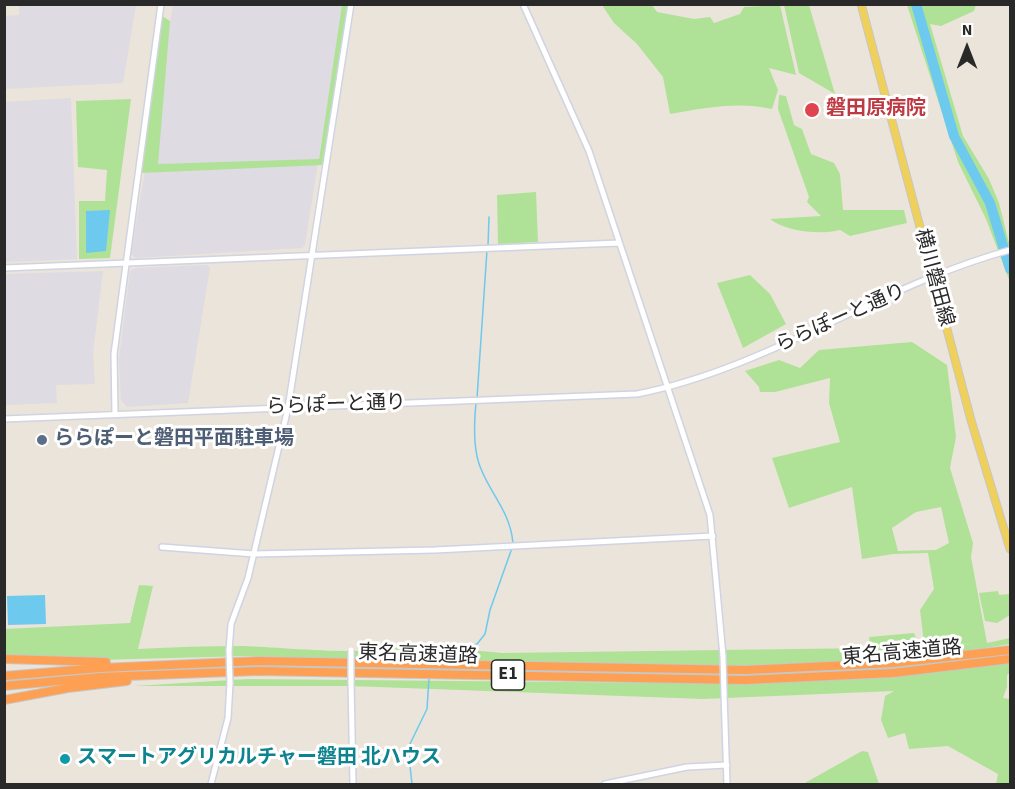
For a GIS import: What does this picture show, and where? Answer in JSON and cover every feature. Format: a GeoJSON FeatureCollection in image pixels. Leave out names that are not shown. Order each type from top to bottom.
{"type":"FeatureCollection","features":[{"type":"Feature","properties":{"kind":"highway","name":"東名高速道路"},"geometry":{"type":"LineString","coordinates":[[4,676],[201,662],[360,661],[745,670],[893,663],[1011,650]]}},
{"type":"Feature","properties":{"kind":"highway"},"geometry":{"type":"LineString","coordinates":[[4,659],[201,662]]}},
{"type":"Feature","properties":{"kind":"highway","name":"東名高速道路"},"geometry":{"type":"LineString","coordinates":[[4,686],[201,672],[361,671],[744,680],[893,673],[1011,659]]}},
{"type":"Feature","properties":{"kind":"highway"},"geometry":{"type":"LineString","coordinates":[[4,700],[68,688],[201,672]]}},
{"type":"Feature","properties":{"kind":"main road","name":"横川磐田線"},"geometry":{"type":"LineString","coordinates":[[861,4],[980,456],[1011,549]]}},
{"type":"Feature","properties":{"kind":"street"},"geometry":{"type":"LineString","coordinates":[[115,415],[114,354],[161,4]]}},
{"type":"Feature","properties":{"kind":"street"},"geometry":{"type":"LineString","coordinates":[[211,784],[228,718],[231,624],[254,554],[288,408],[351,4]]}},
{"type":"Feature","properties":{"kind":"street"},"geometry":{"type":"LineString","coordinates":[[523,4],[579,125],[710,515],[723,656],[727,784]]}},
{"type":"Feature","properties":{"kind":"street"},"geometry":{"type":"LineString","coordinates":[[4,268],[619,243]]}},
{"type":"Feature","properties":{"kind":"street","name":"ららぽーと通り"},"geometry":{"type":"LineString","coordinates":[[4,419],[637,394],[666,388],[749,359],[933,278],[1011,250]]}},
{"type":"Feature","properties":{"kind":"street"},"geometry":{"type":"LineString","coordinates":[[162,547],[254,554],[435,550],[713,536]]}},
{"type":"Feature","properties":{"kind":"street"},"geometry":{"type":"LineString","coordinates":[[351,650],[353,784]]}},
{"type":"Feature","properties":{"kind":"street"},"geometry":{"type":"LineString","coordinates":[[604,784],[687,767],[727,765]]}},
{"type":"Feature","properties":{"kind":"shaded area"},"geometry":{"type":"Polygon","coordinates":[[[19,5],[136,5],[123,83],[5,89],[5,16],[19,15],[19,5]]]}},
{"type":"Feature","properties":{"kind":"shaded area"},"geometry":{"type":"Polygon","coordinates":[[[173,5],[343,5],[305,245],[302,248],[136,258],[131,254],[173,5]]]}},
{"type":"Feature","properties":{"kind":"shaded area"},"geometry":{"type":"Polygon","coordinates":[[[71,98],[77,259],[5,262],[5,102],[71,98]]]}},
{"type":"Feature","properties":{"kind":"shaded area"},"geometry":{"type":"Polygon","coordinates":[[[207,265],[210,268],[188,403],[127,407],[121,400],[119,359],[130,271],[136,268],[207,265]]]}},
{"type":"Feature","properties":{"kind":"shaded area"},"geometry":{"type":"Polygon","coordinates":[[[103,271],[93,353],[95,384],[56,385],[57,403],[5,405],[5,274],[103,271]]]}},
{"type":"Feature","properties":{"kind":"green space"},"geometry":{"type":"Polygon","coordinates":[[[342,5],[349,5],[324,165],[141,173],[162,16],[170,21],[158,164],[319,159],[342,5]]]}},
{"type":"Feature","properties":{"kind":"green space"},"geometry":{"type":"Polygon","coordinates":[[[602,5],[652,5],[657,12],[694,19],[710,17],[714,23],[740,14],[744,7],[780,5],[796,75],[769,68],[778,90],[772,109],[733,105],[670,114],[663,77],[637,44],[614,23],[602,5]]]}},
{"type":"Feature","properties":{"kind":"green space"},"geometry":{"type":"Polygon","coordinates":[[[784,5],[809,5],[835,94],[799,73],[784,5]]]}},
{"type":"Feature","properties":{"kind":"green space"},"geometry":{"type":"Polygon","coordinates":[[[907,5],[976,5],[974,11],[941,26],[930,24],[963,136],[989,179],[999,203],[1010,247],[1010,282],[986,219],[958,162],[907,5]]]}},
{"type":"Feature","properties":{"kind":"green space"},"geometry":{"type":"Polygon","coordinates":[[[779,95],[786,96],[794,125],[802,129],[811,154],[834,163],[840,174],[843,210],[904,210],[907,223],[850,236],[840,230],[814,232],[794,230],[770,219],[821,216],[807,202],[809,197],[778,109],[779,95]]]}},
{"type":"Feature","properties":{"kind":"green space"},"geometry":{"type":"Polygon","coordinates":[[[131,99],[110,258],[79,259],[79,201],[105,201],[107,170],[78,167],[76,101],[131,99]]]}},
{"type":"Feature","properties":{"kind":"green space"},"geometry":{"type":"Polygon","coordinates":[[[536,192],[538,242],[498,244],[497,195],[536,192]]]}},
{"type":"Feature","properties":{"kind":"green space"},"geometry":{"type":"Polygon","coordinates":[[[750,275],[770,294],[786,324],[743,348],[717,283],[750,275]]]}},
{"type":"Feature","properties":{"kind":"green space"},"geometry":{"type":"Polygon","coordinates":[[[912,342],[947,365],[956,437],[950,468],[973,543],[971,557],[987,643],[1010,638],[1010,644],[947,654],[878,661],[693,667],[249,656],[98,660],[5,655],[4,629],[130,623],[139,585],[153,586],[138,649],[244,646],[353,651],[394,648],[407,644],[502,653],[870,648],[869,637],[914,633],[920,646],[973,644],[924,643],[920,610],[934,589],[928,553],[893,554],[862,559],[852,487],[789,508],[772,458],[840,442],[829,403],[830,378],[775,392],[760,392],[759,387],[745,371],[779,360],[800,368],[819,350],[912,342]],[[941,507],[916,512],[892,528],[898,551],[936,550],[949,543],[941,507]]]}},
{"type":"Feature","properties":{"kind":"green space"},"geometry":{"type":"Polygon","coordinates":[[[998,591],[999,595],[1010,594],[1010,615],[997,623],[985,621],[979,593],[998,591]]]}},
{"type":"Feature","properties":{"kind":"green space"},"geometry":{"type":"Polygon","coordinates":[[[1010,662],[1010,673],[1007,675],[1007,687],[1003,698],[1010,699],[1010,784],[996,784],[998,774],[948,746],[909,749],[905,733],[888,738],[881,720],[885,696],[894,691],[703,699],[351,686],[134,686],[248,679],[668,683],[820,677],[1010,662]]]}},
{"type":"Feature","properties":{"kind":"green space"},"geometry":{"type":"Polygon","coordinates":[[[862,751],[868,752],[879,784],[803,784],[862,751]]]}},
{"type":"Feature","properties":{"kind":"water"},"geometry":{"type":"Polygon","coordinates":[[[110,210],[106,251],[86,253],[86,211],[110,210]]]}},
{"type":"Feature","properties":{"kind":"water"},"geometry":{"type":"Polygon","coordinates":[[[45,595],[46,624],[8,625],[7,596],[45,595]]]}},
{"type":"Feature","properties":{"kind":"waterway"},"geometry":{"type":"LineString","coordinates":[[916,4],[954,136],[990,203],[1010,269]]}},
{"type":"Feature","properties":{"kind":"waterway"},"geometry":{"type":"LineString","coordinates":[[488,246],[489,217]]}},
{"type":"Feature","properties":{"kind":"waterway"},"geometry":{"type":"LineString","coordinates":[[477,398],[487,250]]}},
{"type":"Feature","properties":{"kind":"waterway"},"geometry":{"type":"LineString","coordinates":[[476,403],[475,437],[478,462],[508,522],[513,543]]}},
{"type":"Feature","properties":{"kind":"waterway"},"geometry":{"type":"LineString","coordinates":[[429,661],[429,651],[456,650],[477,644],[485,634],[490,610],[512,548]]}},
{"type":"Feature","properties":{"kind":"waterway"},"geometry":{"type":"LineString","coordinates":[[412,784],[408,748],[427,709],[429,678]]}},
{"type":"Feature","properties":{"kind":"place","name":"磐田原病院"},"geometry":{"type":"Point","coordinates":[812,110]}},
{"type":"Feature","properties":{"kind":"place","name":"ららぽーと磐田平面駐車場"},"geometry":{"type":"Point","coordinates":[42,440]}},
{"type":"Feature","properties":{"kind":"place","name":"スマートアグリカルチャー磐田 北ハウス"},"geometry":{"type":"Point","coordinates":[65,759]}}]}
